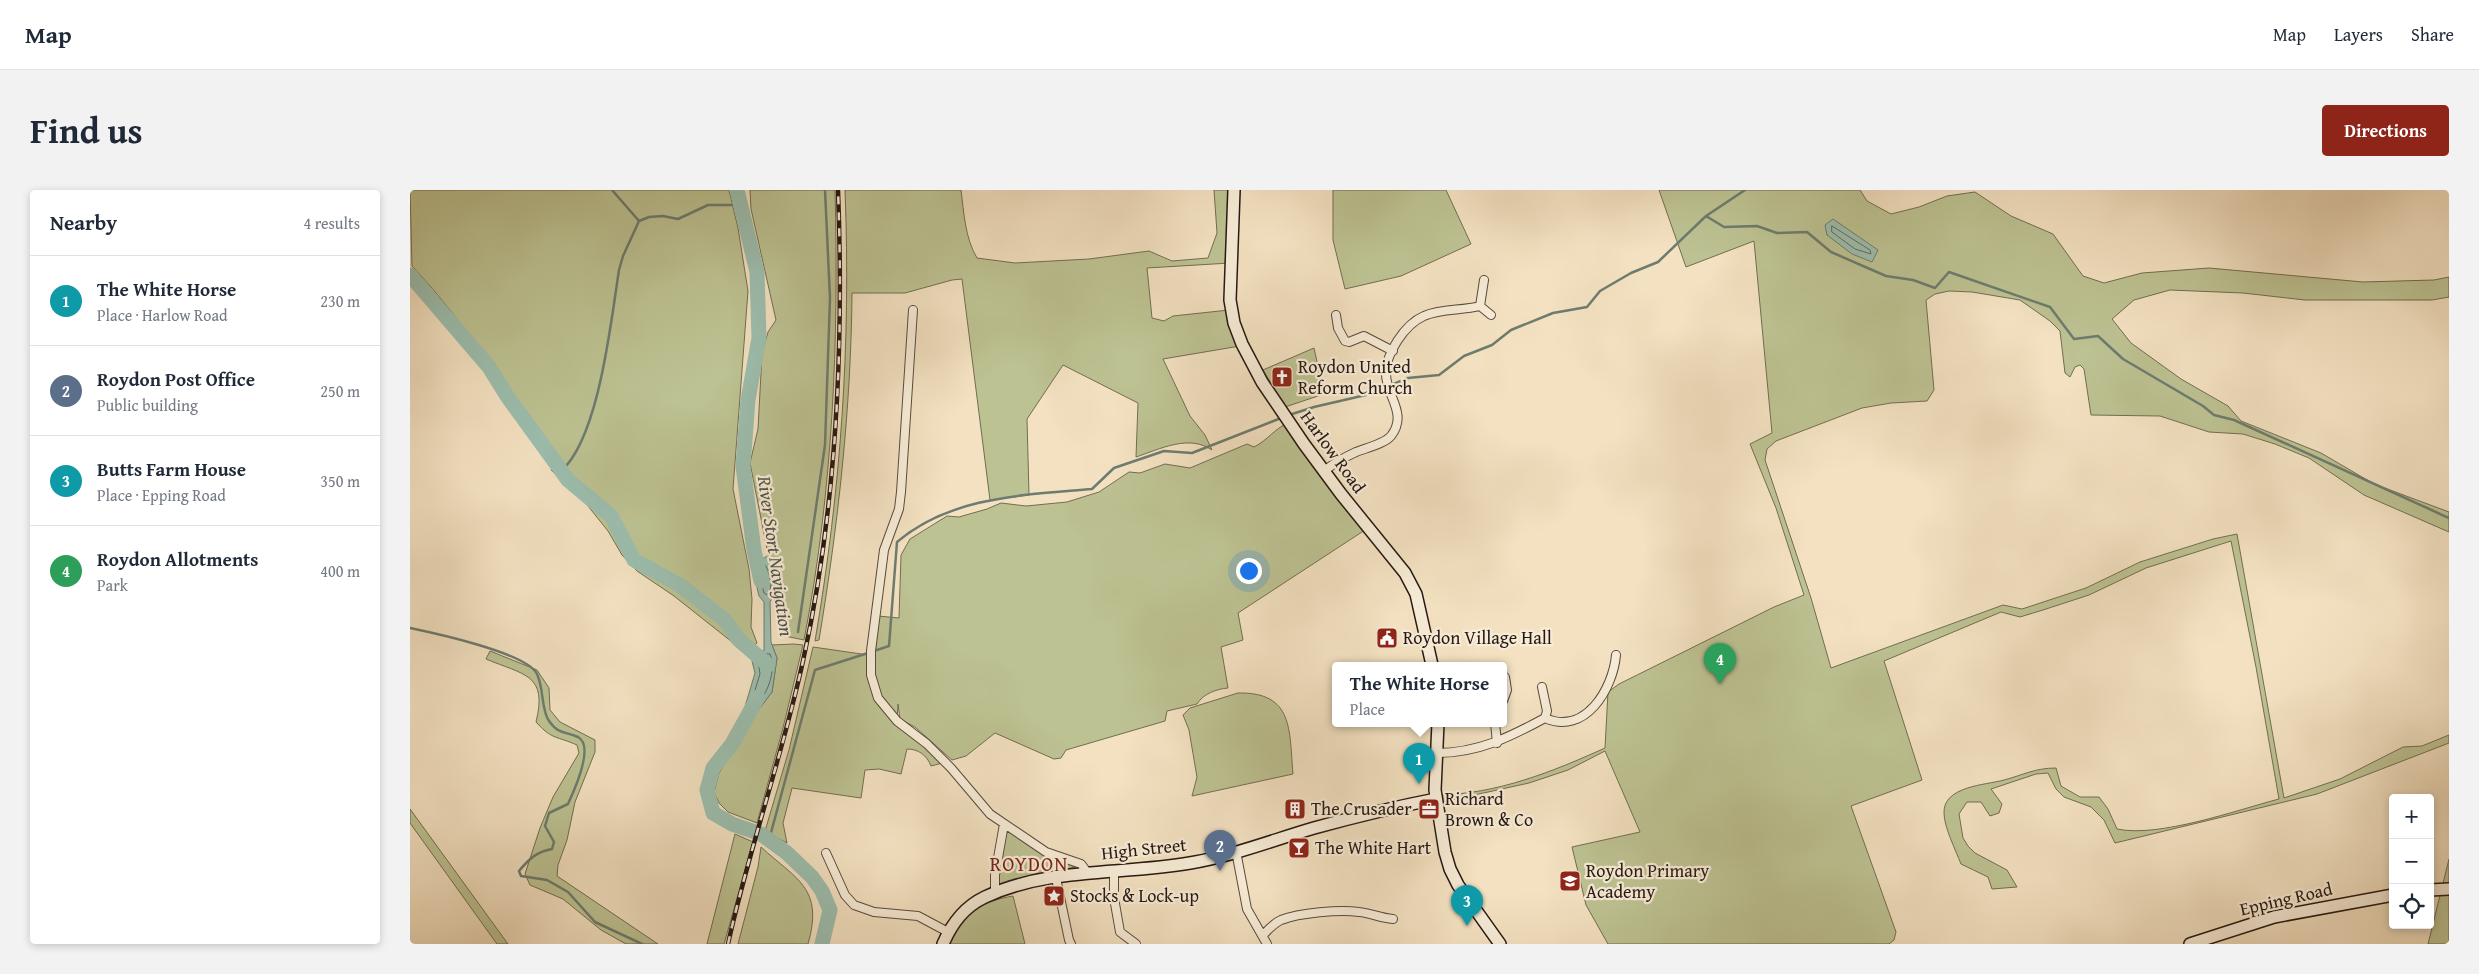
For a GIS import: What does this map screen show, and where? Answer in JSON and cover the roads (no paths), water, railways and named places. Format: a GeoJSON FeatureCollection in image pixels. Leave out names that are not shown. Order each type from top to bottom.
{"type":"FeatureCollection","features":[{"type":"Feature","properties":{"kind":"main road","name":"Harlow Road"},"geometry":{"type":"LineString","coordinates":[[1234,190],[1230,300],[1234,323],[1242,344],[1262,382],[1324,471],[1405,573],[1416,594],[1431,662]]}},
{"type":"Feature","properties":{"kind":"main road"},"geometry":{"type":"LineString","coordinates":[[1438,727],[1436,799],[1450,869],[1468,901],[1500,944]]}},
{"type":"Feature","properties":{"kind":"main road","name":"High Street"},"geometry":{"type":"LineString","coordinates":[[943,944],[948,932],[965,910],[995,893],[1087,872],[1173,866],[1236,851],[1359,817],[1436,799]]}},
{"type":"Feature","properties":{"kind":"main road"},"geometry":{"type":"LineString","coordinates":[[2434,890],[2449,889]]}},
{"type":"Feature","properties":{"kind":"main road","name":"Epping Road"},"geometry":{"type":"LineString","coordinates":[[2190,944],[2274,917],[2389,897]]}},
{"type":"Feature","properties":{"kind":"street"},"geometry":{"type":"LineString","coordinates":[[1480,306],[1484,280]]}},
{"type":"Feature","properties":{"kind":"street"},"geometry":{"type":"LineString","coordinates":[[1324,471],[1355,453],[1390,438],[1396,426],[1398,414],[1396,401],[1389,388],[1386,374],[1393,351],[1408,327],[1421,317],[1433,312],[1465,310],[1480,306]]}},
{"type":"Feature","properties":{"kind":"street"},"geometry":{"type":"LineString","coordinates":[[1480,306],[1491,315]]}},
{"type":"Feature","properties":{"kind":"street","name":"High Street"},"geometry":{"type":"LineString","coordinates":[[913,310],[901,492],[899,509],[884,550],[871,651],[873,687],[878,698],[897,721],[927,744],[951,768],[990,814],[1046,852],[1081,864],[1087,872]]}},
{"type":"Feature","properties":{"kind":"street"},"geometry":{"type":"LineString","coordinates":[[1336,315],[1338,328],[1345,341],[1349,342],[1364,336],[1393,351]]}},
{"type":"Feature","properties":{"kind":"street"},"geometry":{"type":"LineString","coordinates":[[1545,718],[1554,722],[1564,722],[1583,717],[1604,696],[1615,668],[1616,655]]}},
{"type":"Feature","properties":{"kind":"street"},"geometry":{"type":"LineString","coordinates":[[1437,754],[1462,752],[1497,743],[1545,718],[1547,711],[1542,687]]}},
{"type":"Feature","properties":{"kind":"street"},"geometry":{"type":"LineString","coordinates":[[1495,727],[1497,743]]}},
{"type":"Feature","properties":{"kind":"street"},"geometry":{"type":"LineString","coordinates":[[995,893],[994,884],[1004,824]]}},
{"type":"Feature","properties":{"kind":"street"},"geometry":{"type":"LineString","coordinates":[[1236,851],[1247,909],[1267,944]]}},
{"type":"Feature","properties":{"kind":"street"},"geometry":{"type":"LineString","coordinates":[[826,853],[845,896],[854,905],[874,912],[918,916],[948,932]]}},
{"type":"Feature","properties":{"kind":"street"},"geometry":{"type":"LineString","coordinates":[[1114,870],[1114,898],[1120,932],[1136,944]]}},
{"type":"Feature","properties":{"kind":"street"},"geometry":{"type":"LineString","coordinates":[[1056,878],[1068,940],[1071,944]]}},
{"type":"Feature","properties":{"kind":"street"},"geometry":{"type":"LineString","coordinates":[[1263,935],[1273,924],[1305,915],[1356,911],[1378,918],[1393,919]]}},
{"type":"Feature","properties":{"kind":"water"},"geometry":{"type":"Polygon","coordinates":[[[1833,219],[1878,250],[1872,262],[1852,254],[1827,235],[1825,225],[1833,219]]]}},
{"type":"Feature","properties":{"kind":"water"},"geometry":{"type":"Polygon","coordinates":[[[767,556],[775,576],[775,593],[770,602],[771,642],[777,658],[772,692],[753,717],[744,710],[755,673],[751,657],[764,650],[764,602],[759,596],[752,566],[767,556]]]}},
{"type":"Feature","properties":{"kind":"waterway"},"geometry":{"type":"LineString","coordinates":[[612,190],[639,221]]}},
{"type":"Feature","properties":{"kind":"waterway","name":"River Stort Navigation"},"geometry":{"type":"LineString","coordinates":[[737,190],[757,272],[759,338],[748,400],[743,466],[754,550],[761,581]]}},
{"type":"Feature","properties":{"kind":"waterway"},"geometry":{"type":"LineString","coordinates":[[798,632],[825,445],[830,298],[825,190]]}},
{"type":"Feature","properties":{"kind":"waterway"},"geometry":{"type":"LineString","coordinates":[[1289,415],[1370,394],[1408,378],[1439,375],[1464,356],[1492,345],[1511,330],[1553,313],[1587,307],[1600,291],[1631,273],[1658,262],[1706,216],[1745,190]]}},
{"type":"Feature","properties":{"kind":"waterway"},"geometry":{"type":"LineString","coordinates":[[561,471],[574,455],[585,433],[594,406],[607,347],[619,270],[623,256],[639,221],[649,217],[663,216],[678,219],[708,205],[732,205]]}},
{"type":"Feature","properties":{"kind":"waterway"},"geometry":{"type":"LineString","coordinates":[[1706,216],[1724,227],[1757,226],[1777,233],[1807,232],[1831,252],[1886,276],[1913,280],[1935,288],[1949,272],[2050,307],[2074,339],[2098,336],[2123,359],[2203,406],[2214,415],[2234,420],[2449,518]]}},
{"type":"Feature","properties":{"kind":"waterway"},"geometry":{"type":"LineString","coordinates":[[410,275],[489,367],[507,396],[568,480],[611,516],[634,560],[681,586],[725,620],[738,639],[768,665]]}},
{"type":"Feature","properties":{"kind":"waterway"},"geometry":{"type":"LineString","coordinates":[[874,651],[889,646],[897,542],[918,527],[941,515],[990,500],[1092,489],[1114,468],[1164,451],[1192,453],[1281,418]]}},
{"type":"Feature","properties":{"kind":"waterway"},"geometry":{"type":"LineString","coordinates":[[410,628],[458,639],[499,652],[530,666],[537,674],[546,716],[559,731],[578,737],[583,742],[584,759],[568,804],[549,813],[545,826],[554,842],[552,849],[533,857],[519,871],[521,876],[547,880],[568,892],[595,922],[642,944]]}},
{"type":"Feature","properties":{"kind":"waterway"},"geometry":{"type":"LineString","coordinates":[[769,840],[815,670],[868,653]]}},
{"type":"Feature","properties":{"kind":"waterway","name":"River Stort Navigation"},"geometry":{"type":"LineString","coordinates":[[758,697],[732,744],[713,768],[707,790],[713,813],[732,824],[761,834],[787,853],[812,877],[822,891],[830,910],[822,944]]}},
{"type":"Feature","properties":{"kind":"railway"},"geometry":{"type":"LineString","coordinates":[[728,944],[795,697],[815,603],[824,545],[836,427],[839,367],[840,249],[838,190]]}},
{"type":"Feature","properties":{"kind":"place","name":"Roydon United Reform Church"},"geometry":{"type":"Point","coordinates":[1282,377]}},
{"type":"Feature","properties":{"kind":"place","name":"Roydon Village Hall"},"geometry":{"type":"Point","coordinates":[1387,638]}},
{"type":"Feature","properties":{"kind":"place","name":"Roydon Allotments"},"geometry":{"type":"Point","coordinates":[1720,684]}},
{"type":"Feature","properties":{"kind":"place","name":"The White Horse"},"geometry":{"type":"Point","coordinates":[1419,784]}},
{"type":"Feature","properties":{"kind":"place","name":"The Crusader"},"geometry":{"type":"Point","coordinates":[1295,809]}},
{"type":"Feature","properties":{"kind":"place","name":"Richard Brown & Co"},"geometry":{"type":"Point","coordinates":[1429,809]}},
{"type":"Feature","properties":{"kind":"place","name":"The White Hart"},"geometry":{"type":"Point","coordinates":[1299,848]}},
{"type":"Feature","properties":{"kind":"place","name":"Roydon Post Office"},"geometry":{"type":"Point","coordinates":[1220,871]}},
{"type":"Feature","properties":{"kind":"place","name":"Roydon Primary Academy"},"geometry":{"type":"Point","coordinates":[1570,881]}},
{"type":"Feature","properties":{"kind":"place","name":"Stocks & Lock-up"},"geometry":{"type":"Point","coordinates":[1054,896]}},
{"type":"Feature","properties":{"kind":"place","name":"Butts Farm House"},"geometry":{"type":"Point","coordinates":[1467,926]}},
{"type":"Feature","properties":{"kind":"district","name":"ROYDON"},"geometry":{"type":"Point","coordinates":[1029,864]}}]}
